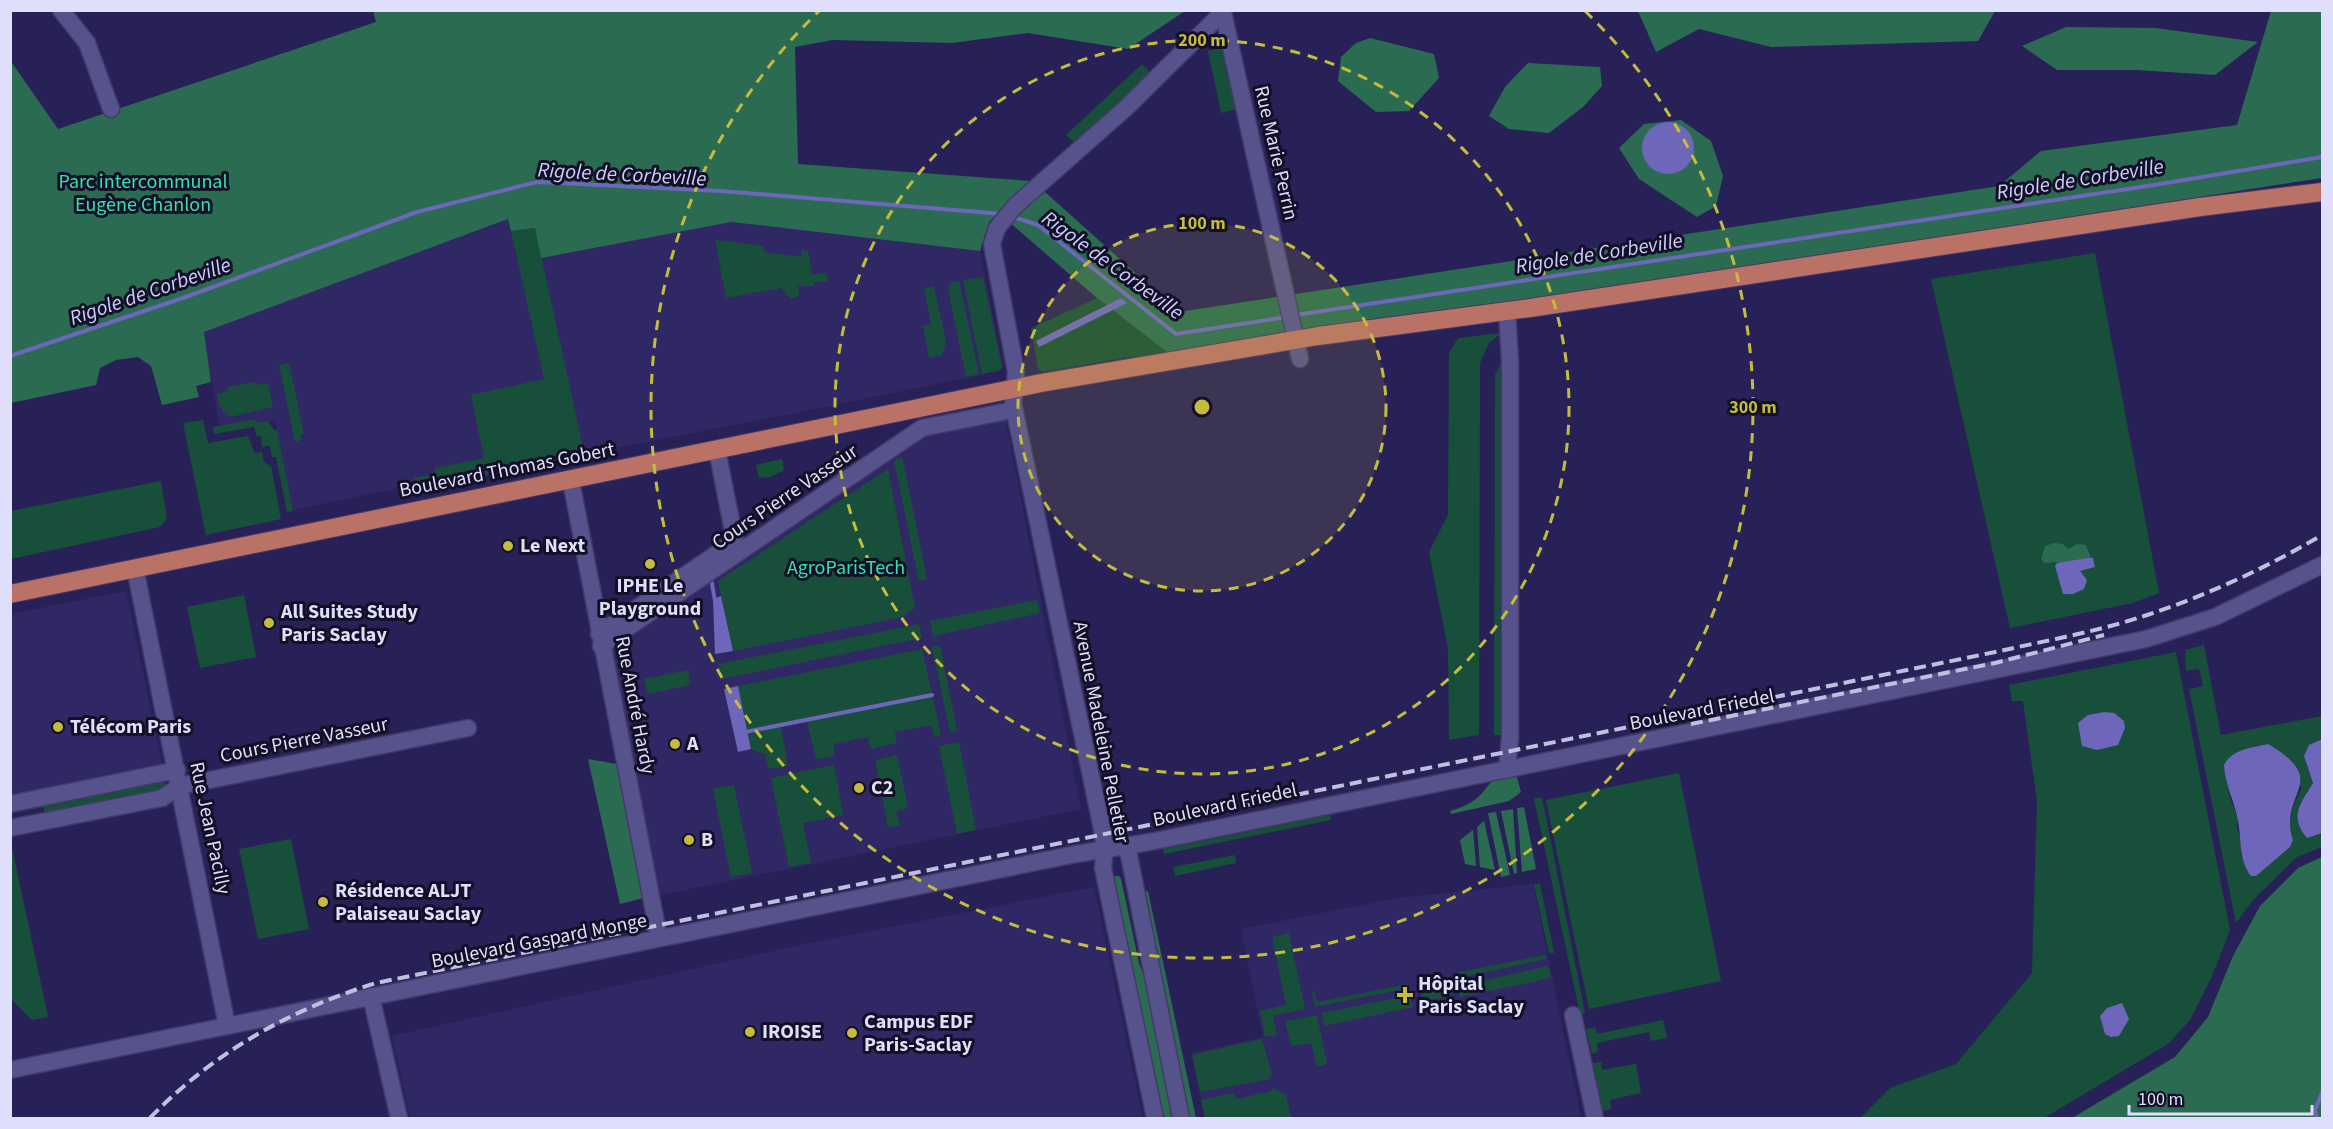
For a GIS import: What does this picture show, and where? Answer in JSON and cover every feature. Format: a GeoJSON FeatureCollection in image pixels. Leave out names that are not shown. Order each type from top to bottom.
{"type":"FeatureCollection","features":[{"type":"Feature","properties":{"kind":"main road","name":"Boulevard Thomas Gobert"},"geometry":{"type":"LineString","coordinates":[[10,594],[1294,332],[1507,311],[2188,208],[2322,192]]}},
{"type":"Feature","properties":{"kind":"street"},"geometry":{"type":"LineString","coordinates":[[62,10],[87,43],[111,109]]}},
{"type":"Feature","properties":{"kind":"street","name":"Rue Marie Perrin"},"geometry":{"type":"LineString","coordinates":[[997,228],[1015,206],[1127,107],[1223,12],[1300,359]]}},
{"type":"Feature","properties":{"kind":"street","name":"Avenue Madeleine Pelletier"},"geometry":{"type":"LineString","coordinates":[[997,228],[992,244],[1016,372],[1012,390],[1105,848],[1103,868],[1155,1119]]}},
{"type":"Feature","properties":{"kind":"street"},"geometry":{"type":"LineString","coordinates":[[1507,311],[1510,396],[1510,738],[1507,770]]}},
{"type":"Feature","properties":{"kind":"street","name":"Cours Pierre Vasseur"},"geometry":{"type":"LineString","coordinates":[[600,640],[922,428],[1003,412]]}},
{"type":"Feature","properties":{"kind":"street"},"geometry":{"type":"LineString","coordinates":[[600,640],[735,541],[717,450]]}},
{"type":"Feature","properties":{"kind":"street","name":"Rue André Hardy"},"geometry":{"type":"LineString","coordinates":[[571,481],[659,938]]}},
{"type":"Feature","properties":{"kind":"street","name":"Boulevard Friedel"},"geometry":{"type":"LineString","coordinates":[[1076,854],[1507,770],[2146,639],[2215,617],[2322,565]]}},
{"type":"Feature","properties":{"kind":"street","name":"Rue Jean Pacilly"},"geometry":{"type":"LineString","coordinates":[[135,568],[227,1026]]}},
{"type":"Feature","properties":{"kind":"street","name":"Cours Pierre Vasseur"},"geometry":{"type":"LineString","coordinates":[[15,827],[162,798],[178,778],[468,729]]}},
{"type":"Feature","properties":{"kind":"street"},"geometry":{"type":"LineString","coordinates":[[10,804],[178,778]]}},
{"type":"Feature","properties":{"kind":"street","name":"Avenue Madeleine Pelletier"},"geometry":{"type":"LineString","coordinates":[[1127,845],[1181,1119]]}},
{"type":"Feature","properties":{"kind":"street","name":"Boulevard Gaspard Monge"},"geometry":{"type":"LineString","coordinates":[[10,1070],[1076,854]]}},
{"type":"Feature","properties":{"kind":"street"},"geometry":{"type":"LineString","coordinates":[[371,996],[399,1119]]}},
{"type":"Feature","properties":{"kind":"street"},"geometry":{"type":"LineString","coordinates":[[1573,1015],[1595,1119]]}},
{"type":"Feature","properties":{"kind":"shaded area"},"geometry":{"type":"Polygon","coordinates":[[[1668,122],[1682,126],[1690,134],[1694,148],[1690,162],[1682,170],[1668,174],[1654,170],[1646,162],[1642,148],[1646,134],[1654,126],[1668,122]]]}},
{"type":"Feature","properties":{"kind":"shaded area"},"geometry":{"type":"Polygon","coordinates":[[[627,210],[980,251],[1003,367],[1000,371],[583,454],[535,228],[627,210]]]}},
{"type":"Feature","properties":{"kind":"shaded area"},"geometry":{"type":"Polygon","coordinates":[[[509,219],[562,455],[292,510],[275,420],[220,429],[203,332],[509,219]]]}},
{"type":"Feature","properties":{"kind":"shaded area"},"geometry":{"type":"Polygon","coordinates":[[[1121,298],[1127,303],[1039,347],[1036,341],[1121,298]]]}},
{"type":"Feature","properties":{"kind":"shaded area"},"geometry":{"type":"Polygon","coordinates":[[[1005,416],[1081,809],[660,895],[610,651],[933,431],[1005,416]]]}},
{"type":"Feature","properties":{"kind":"shaded area"},"geometry":{"type":"Polygon","coordinates":[[[2093,558],[2095,567],[2080,571],[2087,580],[2084,589],[2073,594],[2063,594],[2055,566],[2057,563],[2093,558]]]}},
{"type":"Feature","properties":{"kind":"shaded area"},"geometry":{"type":"Polygon","coordinates":[[[126,591],[163,768],[11,799],[11,614],[126,591]]]}},
{"type":"Feature","properties":{"kind":"shaded area"},"geometry":{"type":"Polygon","coordinates":[[[721,596],[733,651],[715,654],[713,599],[721,596]]]}},
{"type":"Feature","properties":{"kind":"shaded area"},"geometry":{"type":"Polygon","coordinates":[[[738,686],[751,749],[738,752],[724,689],[738,686]]]}},
{"type":"Feature","properties":{"kind":"shaded area"},"geometry":{"type":"Polygon","coordinates":[[[2114,713],[2124,721],[2125,728],[2118,745],[2097,750],[2082,746],[2078,723],[2088,715],[2114,713]]]}},
{"type":"Feature","properties":{"kind":"shaded area"},"geometry":{"type":"Polygon","coordinates":[[[2322,739],[2322,833],[2307,838],[2298,816],[2298,810],[2313,783],[2304,756],[2309,745],[2322,739]]]}},
{"type":"Feature","properties":{"kind":"shaded area"},"geometry":{"type":"Polygon","coordinates":[[[2268,744],[2287,757],[2297,768],[2300,779],[2291,811],[2290,824],[2293,840],[2290,847],[2256,876],[2251,876],[2242,855],[2239,823],[2224,765],[2237,752],[2268,744]]]}},
{"type":"Feature","properties":{"kind":"shaded area","name":"Hôpital Paris Saclay"},"geometry":{"type":"Polygon","coordinates":[[[1533,884],[1581,1118],[1205,1118],[1192,1053],[1263,1037],[1241,929],[1398,898],[1533,884]]]}},
{"type":"Feature","properties":{"kind":"shaded area"},"geometry":{"type":"Polygon","coordinates":[[[1094,887],[1143,1118],[410,1118],[392,1036],[804,944],[1094,887]]]}},
{"type":"Feature","properties":{"kind":"shaded area"},"geometry":{"type":"Polygon","coordinates":[[[2122,1003],[2129,1019],[2119,1036],[2111,1037],[2105,1034],[2100,1016],[2107,1008],[2122,1003]]]}},
{"type":"Feature","properties":{"kind":"green space","name":"Parc intercommunal Eugène Chanlon"},"geometry":{"type":"Polygon","coordinates":[[[373,11],[1185,11],[1128,49],[1028,33],[952,43],[832,40],[795,47],[798,164],[1030,181],[989,222],[980,251],[731,222],[541,258],[535,228],[511,231],[508,219],[204,332],[211,382],[196,386],[199,397],[162,405],[151,366],[138,357],[116,360],[100,368],[96,385],[11,403],[10,60],[58,129],[376,22],[373,11]]]}},
{"type":"Feature","properties":{"kind":"green space"},"geometry":{"type":"Polygon","coordinates":[[[1638,11],[1995,11],[1978,41],[1771,47],[1699,29],[1656,52],[1638,11]]]}},
{"type":"Feature","properties":{"kind":"green space"},"geometry":{"type":"Polygon","coordinates":[[[2271,11],[2322,11],[2322,178],[1172,356],[1097,298],[1009,222],[1045,192],[1179,312],[1999,186],[2041,151],[2237,125],[2271,11]]]}},
{"type":"Feature","properties":{"kind":"green space"},"geometry":{"type":"Polygon","coordinates":[[[2066,27],[2156,28],[2258,42],[2215,75],[2137,70],[2057,70],[2022,46],[2066,27]]]}},
{"type":"Feature","properties":{"kind":"green space"},"geometry":{"type":"Polygon","coordinates":[[[1370,38],[1434,54],[1439,78],[1409,111],[1376,112],[1338,81],[1341,57],[1356,43],[1370,38]]]}},
{"type":"Feature","properties":{"kind":"green space"},"geometry":{"type":"Polygon","coordinates":[[[1228,46],[1241,108],[1221,113],[1208,51],[1228,46]]]}},
{"type":"Feature","properties":{"kind":"green space"},"geometry":{"type":"Polygon","coordinates":[[[1528,63],[1600,67],[1602,86],[1583,107],[1549,133],[1509,129],[1489,116],[1505,87],[1528,63]]]}},
{"type":"Feature","properties":{"kind":"green space"},"geometry":{"type":"Polygon","coordinates":[[[1142,64],[1154,77],[1080,148],[1066,135],[1142,64]]]}},
{"type":"Feature","properties":{"kind":"green space"},"geometry":{"type":"Polygon","coordinates":[[[1681,120],[1711,141],[1723,176],[1716,206],[1697,217],[1639,179],[1619,148],[1644,124],[1681,120]]]}},
{"type":"Feature","properties":{"kind":"green space"},"geometry":{"type":"Polygon","coordinates":[[[535,228],[585,456],[417,488],[414,478],[435,474],[435,468],[484,458],[471,395],[544,379],[511,231],[535,228]]]}},
{"type":"Feature","properties":{"kind":"green space"},"geometry":{"type":"Polygon","coordinates":[[[715,240],[764,246],[764,252],[801,257],[801,250],[808,251],[812,275],[826,273],[828,281],[814,283],[814,286],[798,286],[799,296],[791,299],[781,288],[726,298],[715,240]]]}},
{"type":"Feature","properties":{"kind":"green space"},"geometry":{"type":"Polygon","coordinates":[[[2095,253],[2159,593],[2133,603],[2010,628],[1931,279],[2095,253]]]}},
{"type":"Feature","properties":{"kind":"green space"},"geometry":{"type":"Polygon","coordinates":[[[983,277],[1002,367],[1000,370],[982,374],[963,280],[983,277]]]}},
{"type":"Feature","properties":{"kind":"green space"},"geometry":{"type":"Polygon","coordinates":[[[959,281],[979,374],[966,377],[948,289],[950,283],[959,281]]]}},
{"type":"Feature","properties":{"kind":"green space"},"geometry":{"type":"Polygon","coordinates":[[[934,286],[946,342],[942,355],[929,358],[923,326],[931,324],[924,288],[934,286]]]}},
{"type":"Feature","properties":{"kind":"green space"},"geometry":{"type":"Polygon","coordinates":[[[1097,298],[1172,356],[1130,357],[1043,372],[1038,369],[1031,328],[1097,298]]]}},
{"type":"Feature","properties":{"kind":"green space"},"geometry":{"type":"Polygon","coordinates":[[[1501,333],[1489,343],[1480,363],[1479,735],[1449,740],[1448,649],[1429,552],[1448,515],[1449,353],[1458,338],[1501,333]]]}},
{"type":"Feature","properties":{"kind":"green space"},"geometry":{"type":"Polygon","coordinates":[[[1503,358],[1504,735],[1494,735],[1495,375],[1503,358]]]}},
{"type":"Feature","properties":{"kind":"green space"},"geometry":{"type":"Polygon","coordinates":[[[289,363],[304,434],[300,435],[301,440],[295,442],[279,365],[289,363]]]}},
{"type":"Feature","properties":{"kind":"green space"},"geometry":{"type":"Polygon","coordinates":[[[255,382],[257,385],[268,383],[273,407],[230,417],[220,408],[217,394],[228,391],[227,387],[255,382]]]}},
{"type":"Feature","properties":{"kind":"green space"},"geometry":{"type":"Polygon","coordinates":[[[255,419],[257,423],[268,421],[274,430],[277,430],[293,511],[287,512],[276,457],[272,457],[270,446],[262,447],[261,436],[257,437],[254,427],[214,434],[213,427],[255,419]]]}},
{"type":"Feature","properties":{"kind":"green space"},"geometry":{"type":"Polygon","coordinates":[[[203,420],[208,443],[248,436],[255,453],[262,452],[264,462],[271,466],[281,519],[206,535],[183,423],[203,420]]]}},
{"type":"Feature","properties":{"kind":"green space"},"geometry":{"type":"Polygon","coordinates":[[[902,456],[927,579],[919,581],[894,461],[902,456]]]}},
{"type":"Feature","properties":{"kind":"green space"},"geometry":{"type":"Polygon","coordinates":[[[782,459],[784,470],[771,477],[759,478],[756,465],[782,459]]]}},
{"type":"Feature","properties":{"kind":"green space","name":"AgroParisTech"},"geometry":{"type":"Polygon","coordinates":[[[888,469],[915,608],[903,617],[733,651],[718,581],[888,469]]]}},
{"type":"Feature","properties":{"kind":"green space"},"geometry":{"type":"Polygon","coordinates":[[[161,481],[167,518],[160,527],[11,559],[11,511],[161,481]]]}},
{"type":"Feature","properties":{"kind":"green space"},"geometry":{"type":"Polygon","coordinates":[[[2054,543],[2063,544],[2068,549],[2077,544],[2086,545],[2091,558],[2081,565],[2045,563],[2041,559],[2045,546],[2054,543]]]}},
{"type":"Feature","properties":{"kind":"green space"},"geometry":{"type":"Polygon","coordinates":[[[244,595],[256,657],[200,668],[187,607],[244,595]]]}},
{"type":"Feature","properties":{"kind":"green space"},"geometry":{"type":"Polygon","coordinates":[[[1037,600],[1040,613],[933,636],[930,621],[1037,600]]]}},
{"type":"Feature","properties":{"kind":"green space"},"geometry":{"type":"Polygon","coordinates":[[[919,624],[922,638],[721,679],[718,664],[919,624]]]}},
{"type":"Feature","properties":{"kind":"green space"},"geometry":{"type":"Polygon","coordinates":[[[940,645],[957,731],[950,732],[932,647],[940,645]]]}},
{"type":"Feature","properties":{"kind":"green space"},"geometry":{"type":"Polygon","coordinates":[[[2204,645],[2221,735],[2322,716],[2322,739],[2319,739],[2306,763],[2313,783],[2300,804],[2298,816],[2307,838],[2322,833],[2322,847],[2297,857],[2253,900],[2236,923],[2189,689],[2203,686],[2199,669],[2186,671],[2185,650],[2204,645]],[[2224,765],[2230,798],[2238,818],[2237,828],[2255,876],[2290,847],[2293,840],[2290,819],[2302,787],[2224,765]]]}},
{"type":"Feature","properties":{"kind":"green space"},"geometry":{"type":"Polygon","coordinates":[[[922,649],[941,735],[935,737],[931,725],[895,732],[897,743],[871,749],[868,737],[834,744],[834,757],[816,759],[807,721],[781,727],[788,766],[769,769],[765,754],[752,750],[738,686],[922,649]]]}},
{"type":"Feature","properties":{"kind":"green space"},"geometry":{"type":"Polygon","coordinates":[[[2176,652],[2230,930],[2212,976],[2190,1020],[2168,1044],[2044,1118],[1860,1118],[1890,1088],[1956,1064],[2032,973],[2037,801],[2023,701],[2012,701],[2009,685],[2176,652]]]}},
{"type":"Feature","properties":{"kind":"green space"},"geometry":{"type":"Polygon","coordinates":[[[688,670],[690,685],[648,694],[644,679],[688,670]]]}},
{"type":"Feature","properties":{"kind":"green space"},"geometry":{"type":"Polygon","coordinates":[[[959,742],[976,830],[957,834],[939,746],[959,742]]]}},
{"type":"Feature","properties":{"kind":"green space"},"geometry":{"type":"Polygon","coordinates":[[[897,755],[908,808],[896,811],[900,826],[888,827],[875,760],[897,755]]]}},
{"type":"Feature","properties":{"kind":"green space"},"geometry":{"type":"Polygon","coordinates":[[[588,759],[617,764],[651,896],[620,904],[588,759]]]}},
{"type":"Feature","properties":{"kind":"green space"},"geometry":{"type":"Polygon","coordinates":[[[834,765],[843,815],[803,823],[811,863],[789,867],[771,778],[834,765]]]}},
{"type":"Feature","properties":{"kind":"green space"},"geometry":{"type":"Polygon","coordinates":[[[1679,773],[1721,981],[1589,1009],[1546,800],[1679,773]]]}},
{"type":"Feature","properties":{"kind":"green space"},"geometry":{"type":"Polygon","coordinates":[[[1516,774],[1521,792],[1509,801],[1451,814],[1450,811],[1475,799],[1493,778],[1516,774]]]}},
{"type":"Feature","properties":{"kind":"green space"},"geometry":{"type":"Polygon","coordinates":[[[163,777],[166,791],[45,815],[42,801],[163,777]]]}},
{"type":"Feature","properties":{"kind":"green space"},"geometry":{"type":"Polygon","coordinates":[[[734,785],[752,873],[731,877],[713,789],[734,785]]]}},
{"type":"Feature","properties":{"kind":"green space"},"geometry":{"type":"Polygon","coordinates":[[[1542,797],[1585,1013],[1580,1014],[1534,799],[1542,797]]]}},
{"type":"Feature","properties":{"kind":"green space"},"geometry":{"type":"Polygon","coordinates":[[[1524,807],[1536,869],[1522,872],[1517,808],[1524,807]]]}},
{"type":"Feature","properties":{"kind":"green space"},"geometry":{"type":"Polygon","coordinates":[[[1513,809],[1517,873],[1514,874],[1501,811],[1513,809]]]}},
{"type":"Feature","properties":{"kind":"green space"},"geometry":{"type":"Polygon","coordinates":[[[1329,811],[1331,820],[1164,854],[1163,849],[1286,824],[1296,819],[1329,811]]]}},
{"type":"Feature","properties":{"kind":"green space"},"geometry":{"type":"Polygon","coordinates":[[[1496,812],[1510,875],[1501,877],[1488,813],[1496,812]]]}},
{"type":"Feature","properties":{"kind":"green space"},"geometry":{"type":"Polygon","coordinates":[[[1484,821],[1495,870],[1480,867],[1477,827],[1484,821]]]}},
{"type":"Feature","properties":{"kind":"green space"},"geometry":{"type":"Polygon","coordinates":[[[1473,830],[1476,866],[1465,864],[1460,840],[1473,830]]]}},
{"type":"Feature","properties":{"kind":"green space"},"geometry":{"type":"Polygon","coordinates":[[[10,838],[48,1017],[32,1020],[11,999],[10,838]]]}},
{"type":"Feature","properties":{"kind":"green space"},"geometry":{"type":"Polygon","coordinates":[[[291,839],[309,929],[258,939],[239,849],[291,839]]]}},
{"type":"Feature","properties":{"kind":"green space"},"geometry":{"type":"Polygon","coordinates":[[[1235,855],[1236,863],[1175,876],[1173,867],[1235,855]]]}},
{"type":"Feature","properties":{"kind":"green space"},"geometry":{"type":"Polygon","coordinates":[[[2322,857],[2322,1118],[2072,1118],[2175,1057],[2208,1017],[2233,956],[2260,906],[2298,868],[2322,857]]]}},
{"type":"Feature","properties":{"kind":"green space"},"geometry":{"type":"Polygon","coordinates":[[[1115,876],[1121,879],[1139,963],[1150,990],[1176,1118],[1165,1118],[1149,1060],[1113,883],[1115,876]]]}},
{"type":"Feature","properties":{"kind":"green space"},"geometry":{"type":"Polygon","coordinates":[[[1540,883],[1554,953],[1549,953],[1534,885],[1540,883]]]}},
{"type":"Feature","properties":{"kind":"green space"},"geometry":{"type":"Polygon","coordinates":[[[1148,891],[1196,1118],[1188,1118],[1142,893],[1148,891]]]}},
{"type":"Feature","properties":{"kind":"green space"},"geometry":{"type":"Polygon","coordinates":[[[1289,933],[1305,1009],[1273,1016],[1277,1035],[1265,1037],[1260,1011],[1286,1005],[1272,937],[1289,933]]]}},
{"type":"Feature","properties":{"kind":"green space"},"geometry":{"type":"Polygon","coordinates":[[[1545,955],[1546,959],[1457,978],[1456,973],[1545,955]]]}},
{"type":"Feature","properties":{"kind":"green space"},"geometry":{"type":"Polygon","coordinates":[[[1548,966],[1551,978],[1460,997],[1458,986],[1548,966]]]}},
{"type":"Feature","properties":{"kind":"green space"},"geometry":{"type":"Polygon","coordinates":[[[1449,983],[1452,996],[1423,1001],[1420,989],[1449,983]]]}},
{"type":"Feature","properties":{"kind":"green space"},"geometry":{"type":"Polygon","coordinates":[[[1408,984],[1409,988],[1315,1007],[1312,991],[1314,991],[1317,1002],[1408,984]]]}},
{"type":"Feature","properties":{"kind":"green space"},"geometry":{"type":"Polygon","coordinates":[[[1410,995],[1413,1007],[1324,1026],[1322,1013],[1410,995]]]}},
{"type":"Feature","properties":{"kind":"green space"},"geometry":{"type":"Polygon","coordinates":[[[1317,1015],[1327,1064],[1317,1067],[1311,1043],[1291,1046],[1285,1021],[1317,1015]]]}},
{"type":"Feature","properties":{"kind":"green space"},"geometry":{"type":"Polygon","coordinates":[[[1663,1020],[1667,1038],[1651,1041],[1649,1032],[1597,1043],[1598,1052],[1592,1054],[1586,1029],[1595,1027],[1597,1034],[1663,1020]]]}},
{"type":"Feature","properties":{"kind":"green space"},"geometry":{"type":"Polygon","coordinates":[[[1262,1039],[1272,1075],[1269,1076],[1270,1079],[1200,1092],[1192,1055],[1262,1039]]]}},
{"type":"Feature","properties":{"kind":"green space"},"geometry":{"type":"Polygon","coordinates":[[[1601,1062],[1602,1070],[1636,1064],[1641,1093],[1610,1100],[1611,1109],[1603,1111],[1593,1063],[1601,1062]]]}},
{"type":"Feature","properties":{"kind":"green space"},"geometry":{"type":"Polygon","coordinates":[[[1272,1088],[1286,1095],[1291,1118],[1205,1118],[1201,1100],[1234,1093],[1236,1099],[1272,1091],[1272,1088]]]}},
{"type":"Feature","properties":{"kind":"waterway","name":"Rigole de Corbeville"},"geometry":{"type":"LineString","coordinates":[[1296,315],[2154,185],[2322,157]]}},
{"type":"Feature","properties":{"kind":"waterway","name":"Rigole de Corbeville"},"geometry":{"type":"LineString","coordinates":[[10,356],[183,298],[417,212],[537,182],[721,191],[1003,214]]}},
{"type":"Feature","properties":{"kind":"waterway","name":"Rigole de Corbeville"},"geometry":{"type":"LineString","coordinates":[[1013,217],[1038,225],[1176,334],[1286,317]]}},
{"type":"Feature","properties":{"kind":"waterway"},"geometry":{"type":"LineString","coordinates":[[711,578],[715,601]]}},
{"type":"Feature","properties":{"kind":"waterway"},"geometry":{"type":"LineString","coordinates":[[745,732],[932,695]]}},
{"type":"Feature","properties":{"kind":"waterway"},"geometry":{"type":"LineString","coordinates":[[2317,1118],[2315,1110],[2322,1093]]}},
{"type":"Feature","properties":{"kind":"railway"},"geometry":{"type":"LineString","coordinates":[[150,1118],[200,1073],[254,1036],[313,1006],[376,983],[2074,635],[2129,621],[2192,599],[2259,569],[2322,535]]}},
{"type":"Feature","properties":{"kind":"railway"},"geometry":{"type":"LineString","coordinates":[[1691,724],[1995,663],[2104,635]]}},
{"type":"Feature","properties":{"kind":"place","name":"Le Next"},"geometry":{"type":"Point","coordinates":[508,546]}},
{"type":"Feature","properties":{"kind":"place","name":"IPHE Le Playground"},"geometry":{"type":"Point","coordinates":[650,564]}},
{"type":"Feature","properties":{"kind":"place","name":"All Suites Study Paris Saclay"},"geometry":{"type":"Point","coordinates":[269,623]}},
{"type":"Feature","properties":{"kind":"place","name":"Télécom Paris"},"geometry":{"type":"Point","coordinates":[58,727]}},
{"type":"Feature","properties":{"kind":"place","name":"A"},"geometry":{"type":"Point","coordinates":[675,744]}},
{"type":"Feature","properties":{"kind":"place","name":"C2"},"geometry":{"type":"Point","coordinates":[859,788]}},
{"type":"Feature","properties":{"kind":"place","name":"B"},"geometry":{"type":"Point","coordinates":[689,840]}},
{"type":"Feature","properties":{"kind":"place","name":"Résidence ALJT Palaiseau Saclay"},"geometry":{"type":"Point","coordinates":[323,902]}},
{"type":"Feature","properties":{"kind":"place","name":"Hôpital Paris Saclay"},"geometry":{"type":"Point","coordinates":[1405,995]}},
{"type":"Feature","properties":{"kind":"place","name":"IROISE"},"geometry":{"type":"Point","coordinates":[750,1032]}},
{"type":"Feature","properties":{"kind":"place","name":"Campus EDF Paris-Saclay"},"geometry":{"type":"Point","coordinates":[852,1033]}}]}
